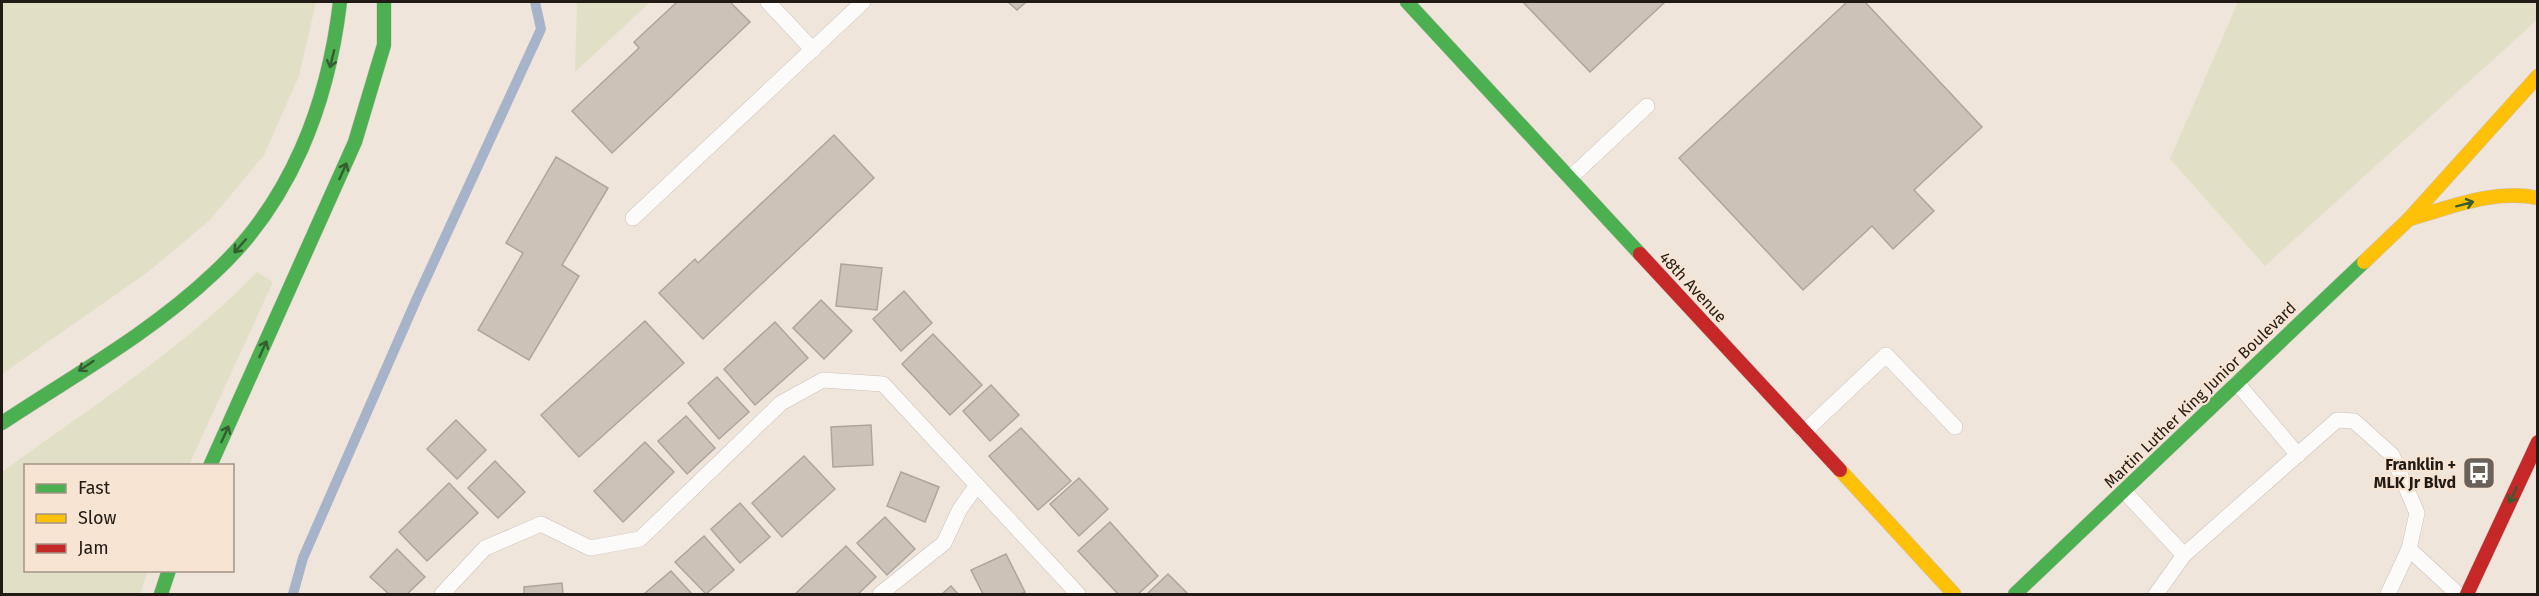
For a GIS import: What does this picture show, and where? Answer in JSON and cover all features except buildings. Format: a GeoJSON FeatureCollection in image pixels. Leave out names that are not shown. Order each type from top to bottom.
{"type":"FeatureCollection","features":[{"type":"Feature","properties":{"kind":"main road"},"geometry":{"type":"LineString","coordinates":[[2,423],[152,321],[207,280],[240,248],[281,193],[303,153],[320,110],[336,44],[340,2]]}},
{"type":"Feature","properties":{"kind":"main road"},"geometry":{"type":"LineString","coordinates":[[210,464],[355,142],[384,45],[384,2]]}},
{"type":"Feature","properties":{"kind":"main road","name":"48th Avenue"},"geometry":{"type":"LineString","coordinates":[[1407,2],[1954,594]]}},
{"type":"Feature","properties":{"kind":"main road","name":"Martin Luther King Junior Boulevard"},"geometry":{"type":"LineString","coordinates":[[2015,594],[2409,219],[2538,76]]}},
{"type":"Feature","properties":{"kind":"main road","name":"Martin Luther King Junior Boulevard"},"geometry":{"type":"LineString","coordinates":[[2409,219],[2499,194],[2524,193],[2538,198]]}},
{"type":"Feature","properties":{"kind":"main road"},"geometry":{"type":"LineString","coordinates":[[2467,594],[2538,442]]}},
{"type":"Feature","properties":{"kind":"main road"},"geometry":{"type":"LineString","coordinates":[[161,594],[168,572]]}},
{"type":"Feature","properties":{"kind":"lane"},"geometry":{"type":"LineString","coordinates":[[768,2],[813,50]]}},
{"type":"Feature","properties":{"kind":"lane"},"geometry":{"type":"LineString","coordinates":[[633,218],[863,2]]}},
{"type":"Feature","properties":{"kind":"lane"},"geometry":{"type":"LineString","coordinates":[[1570,178],[1647,106]]}},
{"type":"Feature","properties":{"kind":"lane"},"geometry":{"type":"LineString","coordinates":[[1804,432],[1886,355],[1955,427]]}},
{"type":"Feature","properties":{"kind":"lane"},"geometry":{"type":"LineString","coordinates":[[442,594],[485,548],[541,524],[590,548],[640,539],[781,403],[823,380],[883,384],[1078,594]]}},
{"type":"Feature","properties":{"kind":"lane"},"geometry":{"type":"LineString","coordinates":[[2237,382],[2298,455]]}},
{"type":"Feature","properties":{"kind":"lane"},"geometry":{"type":"LineString","coordinates":[[2156,594],[2184,555],[2337,420],[2354,421],[2392,455],[2417,513],[2409,549],[2388,594]]}},
{"type":"Feature","properties":{"kind":"lane"},"geometry":{"type":"LineString","coordinates":[[880,594],[944,543],[960,509],[977,485]]}},
{"type":"Feature","properties":{"kind":"lane"},"geometry":{"type":"LineString","coordinates":[[2124,491],[2184,555]]}},
{"type":"Feature","properties":{"kind":"lane"},"geometry":{"type":"LineString","coordinates":[[2409,549],[2458,594]]}},
{"type":"Feature","properties":{"kind":"green space"},"geometry":{"type":"Polygon","coordinates":[[[2,2],[316,2],[299,76],[264,155],[210,220],[148,272],[2,374],[2,2]]]}},
{"type":"Feature","properties":{"kind":"green space"},"geometry":{"type":"Polygon","coordinates":[[[577,2],[650,2],[575,72],[577,2]]]}},
{"type":"Feature","properties":{"kind":"green space"},"geometry":{"type":"Polygon","coordinates":[[[2238,2],[2537,2],[2537,20],[2265,266],[2170,159],[2238,2]]]}},
{"type":"Feature","properties":{"kind":"green space"},"geometry":{"type":"Polygon","coordinates":[[[257,272],[273,282],[189,464],[24,464],[24,572],[148,572],[140,594],[2,594],[2,472],[166,353],[257,272]]]}},
{"type":"Feature","properties":{"kind":"waterway"},"geometry":{"type":"LineString","coordinates":[[293,594],[303,558],[417,298],[541,29],[535,2]]}},
{"type":"Feature","properties":{"kind":"traffic: fast"},"geometry":{"type":"LineString","coordinates":[[2,423],[165,315],[214,273],[241,245],[285,183],[301,149],[326,77],[340,2]]}},
{"type":"Feature","properties":{"kind":"traffic: fast"},"geometry":{"type":"LineString","coordinates":[[211,464],[355,142],[384,45],[384,2]]}},
{"type":"Feature","properties":{"kind":"traffic: fast"},"geometry":{"type":"LineString","coordinates":[[1407,2],[1640,254]]}},
{"type":"Feature","properties":{"kind":"traffic: fast"},"geometry":{"type":"LineString","coordinates":[[2015,594],[2364,262]]}},
{"type":"Feature","properties":{"kind":"traffic: fast"},"geometry":{"type":"LineString","coordinates":[[161,594],[168,572]]}},
{"type":"Feature","properties":{"kind":"traffic: slow"},"geometry":{"type":"LineString","coordinates":[[2364,262],[2409,219],[2538,76]]}},
{"type":"Feature","properties":{"kind":"traffic: slow"},"geometry":{"type":"LineString","coordinates":[[2409,219],[2489,198],[2505,196],[2538,198]]}},
{"type":"Feature","properties":{"kind":"traffic: slow"},"geometry":{"type":"LineString","coordinates":[[1840,470],[1954,594]]}},
{"type":"Feature","properties":{"kind":"traffic: jam"},"geometry":{"type":"LineString","coordinates":[[1640,254],[1840,470]]}},
{"type":"Feature","properties":{"kind":"traffic: jam"},"geometry":{"type":"LineString","coordinates":[[2467,594],[2538,442]]}},
{"type":"Feature","properties":{"kind":"place","name":"Franklin + MLK Jr Blvd"},"geometry":{"type":"Point","coordinates":[2479,473]}}]}
